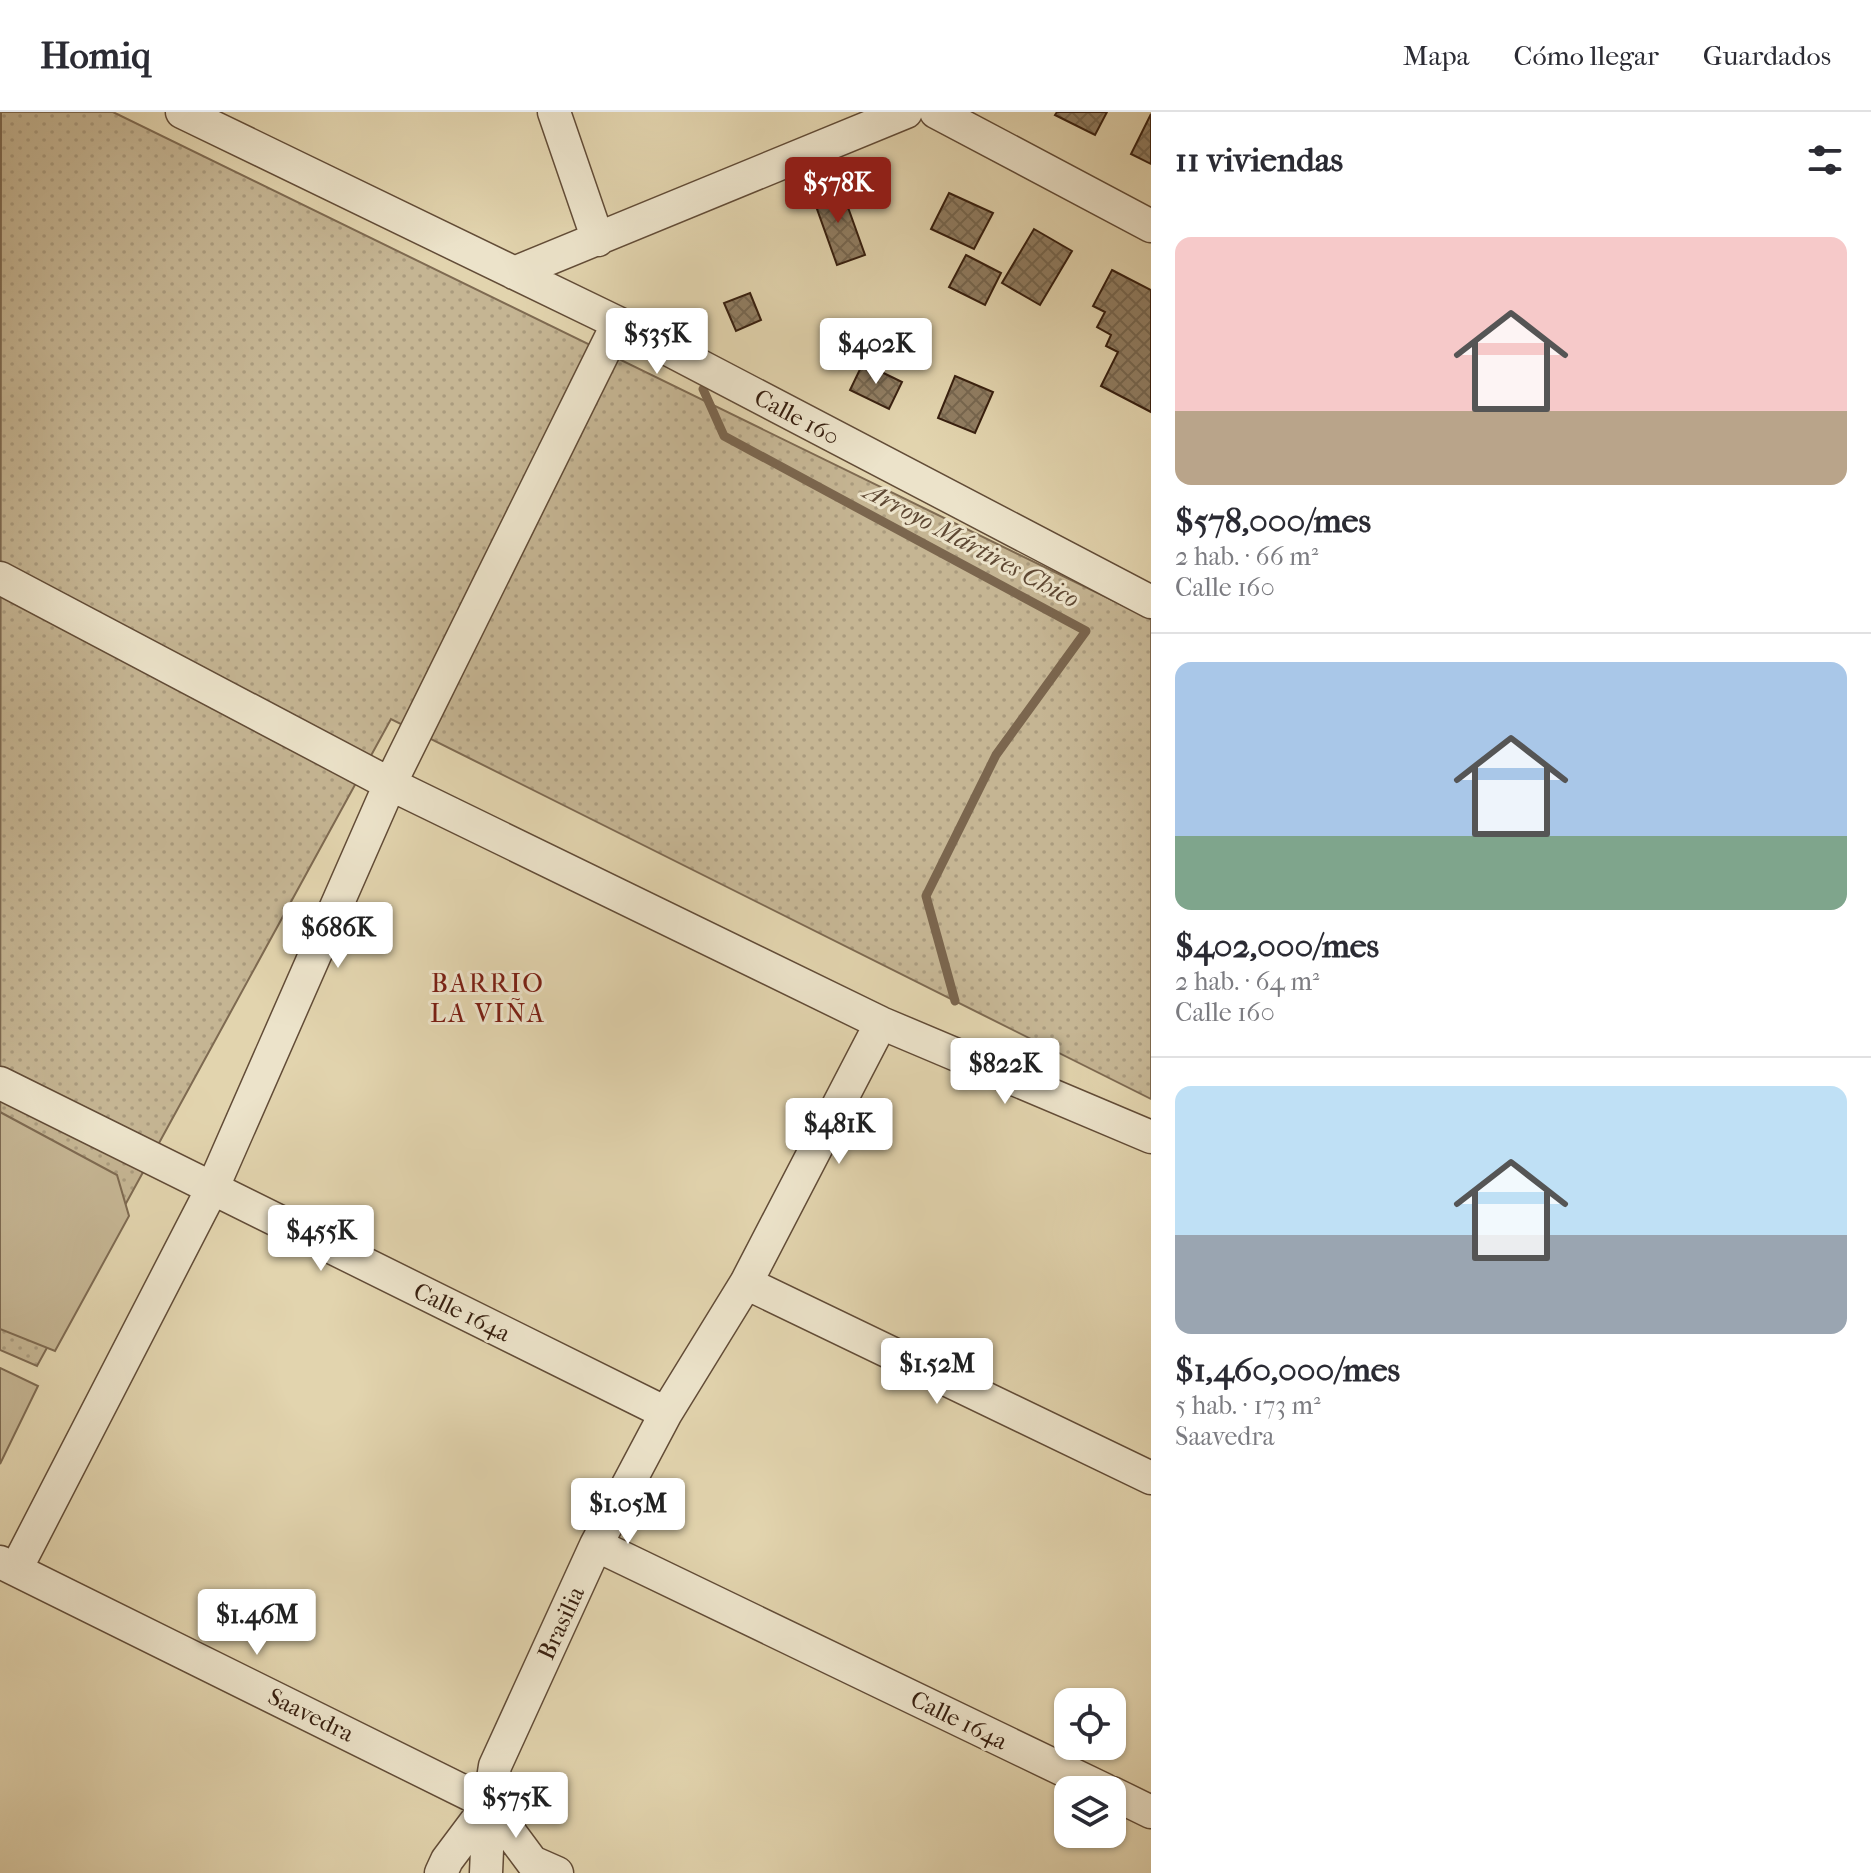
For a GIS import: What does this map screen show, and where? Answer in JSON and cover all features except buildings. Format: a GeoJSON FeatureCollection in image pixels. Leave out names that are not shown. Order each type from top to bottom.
{"type":"FeatureCollection","features":[{"type":"Feature","properties":{"kind":"street","name":"Calle 160"},"geometry":{"type":"LineString","coordinates":[[182,112],[618,323],[1151,602]]}},
{"type":"Feature","properties":{"kind":"street"},"geometry":{"type":"LineString","coordinates":[[554,112],[598,240]]}},
{"type":"Feature","properties":{"kind":"street"},"geometry":{"type":"LineString","coordinates":[[514,273],[906,112]]}},
{"type":"Feature","properties":{"kind":"street"},"geometry":{"type":"LineString","coordinates":[[936,112],[1151,226]]}},
{"type":"Feature","properties":{"kind":"street"},"geometry":{"type":"LineString","coordinates":[[8,1566],[213,1187],[390,784],[618,323]]}},
{"type":"Feature","properties":{"kind":"street"},"geometry":{"type":"LineString","coordinates":[[0,578],[390,784],[881,1023],[1151,1137]]}},
{"type":"Feature","properties":{"kind":"street","name":"Brasilia"},"geometry":{"type":"LineString","coordinates":[[486,1873],[489,1804],[495,1766],[596,1545],[666,1413],[746,1283],[881,1023]]}},
{"type":"Feature","properties":{"kind":"street","name":"Calle 164a"},"geometry":{"type":"LineString","coordinates":[[0,1083],[666,1413]]}},
{"type":"Feature","properties":{"kind":"street"},"geometry":{"type":"LineString","coordinates":[[746,1283],[1151,1478]]}},
{"type":"Feature","properties":{"kind":"street","name":"Calle 164a"},"geometry":{"type":"LineString","coordinates":[[596,1545],[1076,1776]]}},
{"type":"Feature","properties":{"kind":"street","name":"Saavedra"},"geometry":{"type":"LineString","coordinates":[[8,1566],[489,1804],[532,1862],[557,1873]]}},
{"type":"Feature","properties":{"kind":"street"},"geometry":{"type":"LineString","coordinates":[[1126,1800],[1151,1812]]}},
{"type":"Feature","properties":{"kind":"street"},"geometry":{"type":"LineString","coordinates":[[441,1873],[447,1860],[489,1804]]}},
{"type":"Feature","properties":{"kind":"shaded area"},"geometry":{"type":"Polygon","coordinates":[[[1,112],[113,112],[1151,619],[1151,1099],[391,719],[37,1366],[0,1350],[1,112]]]}},
{"type":"Feature","properties":{"kind":"shaded area"},"geometry":{"type":"Polygon","coordinates":[[[0,1112],[117,1175],[129,1216],[55,1351],[0,1329],[0,1112]]]}},
{"type":"Feature","properties":{"kind":"shaded area"},"geometry":{"type":"Polygon","coordinates":[[[0,1368],[38,1386],[0,1464],[0,1368]]]}},
{"type":"Feature","properties":{"kind":"waterway","name":"Arroyo Mártires Chico"},"geometry":{"type":"LineString","coordinates":[[703,389],[724,436],[1086,631],[996,755],[926,896],[955,1001]]}},
{"type":"Feature","properties":{"kind":"district","name":"BARRIO LA VIÑA"},"geometry":{"type":"Point","coordinates":[488,998]}}]}
